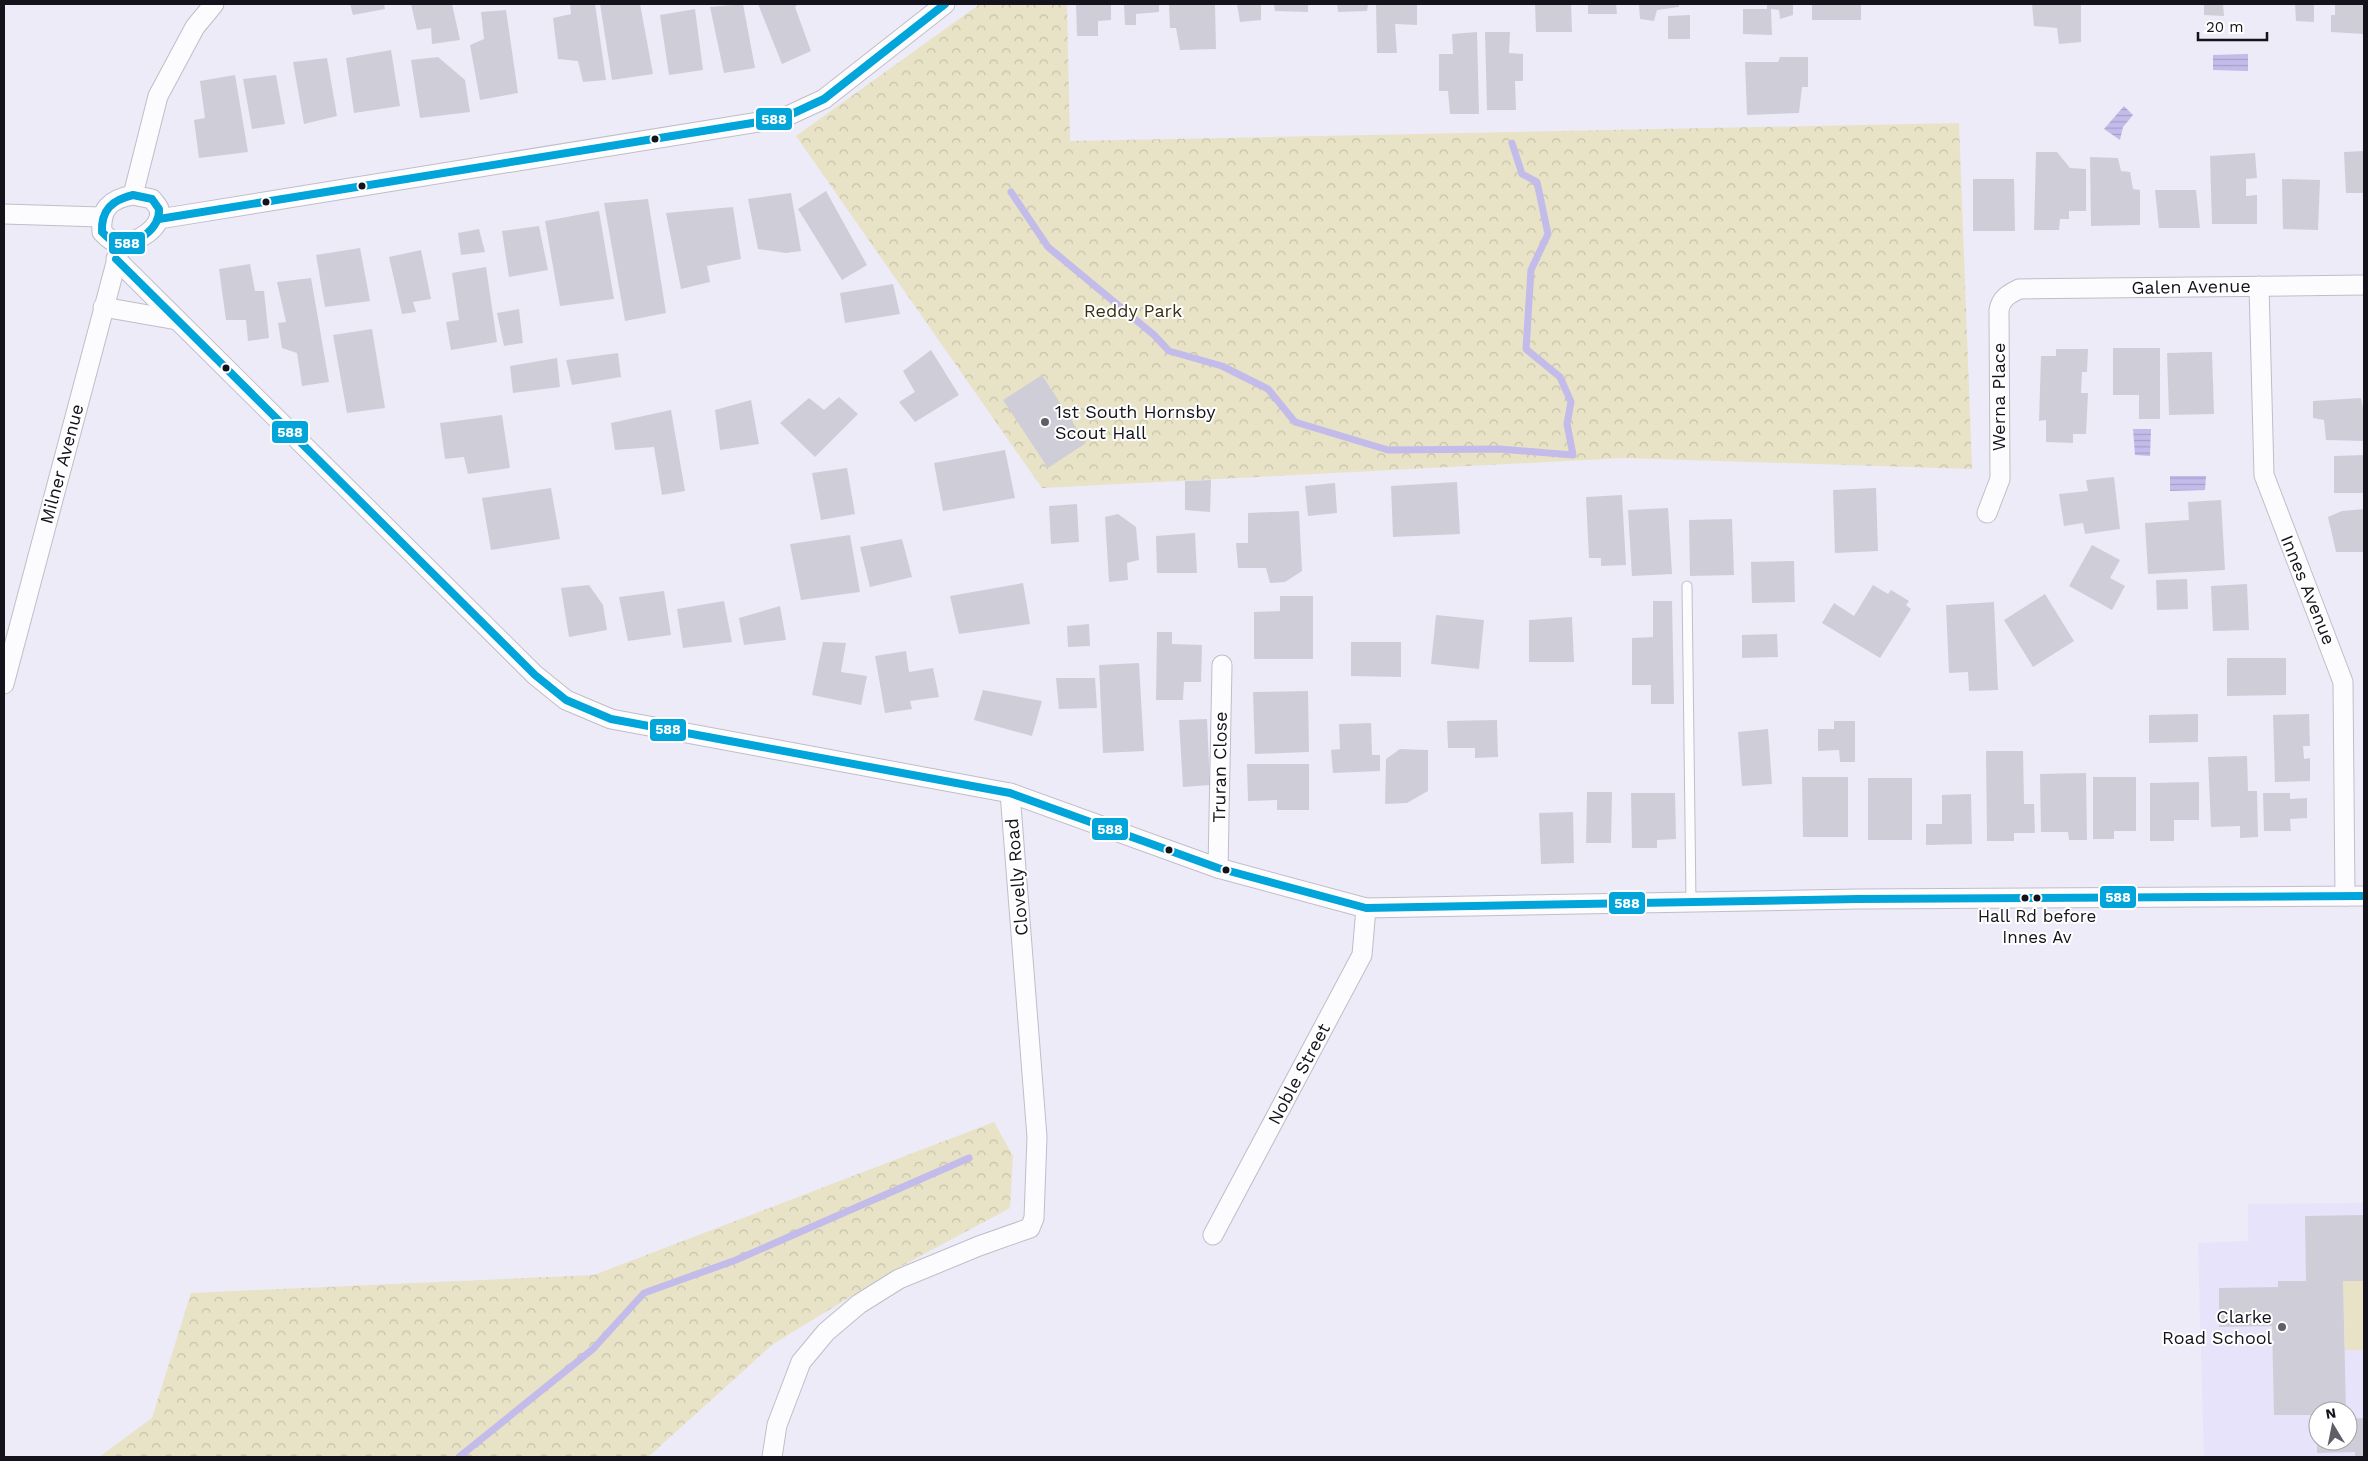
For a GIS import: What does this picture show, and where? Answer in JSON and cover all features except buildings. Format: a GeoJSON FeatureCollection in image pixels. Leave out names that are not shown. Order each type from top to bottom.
{"type":"FeatureCollection","features":[{"type":"Feature","properties":{"kind":"street"},"geometry":{"type":"LineString","coordinates":[[133,195],[158,96],[195,27],[214,4]]}},
{"type":"Feature","properties":{"kind":"street"},"geometry":{"type":"LineString","coordinates":[[159,219],[783,118],[824,99],[945,4]]}},
{"type":"Feature","properties":{"kind":"street"},"geometry":{"type":"LineString","coordinates":[[133,195],[152,199],[159,209],[159,219],[151,230],[119,251],[102,232],[101,217],[109,205],[121,197],[133,195]]}},
{"type":"Feature","properties":{"kind":"street"},"geometry":{"type":"LineString","coordinates":[[4,214],[101,217]]}},
{"type":"Feature","properties":{"kind":"street","name":"Milner Avenue"},"geometry":{"type":"LineString","coordinates":[[4,684],[119,251]]}},
{"type":"Feature","properties":{"kind":"street","name":"Clovelly Road"},"geometry":{"type":"LineString","coordinates":[[119,251],[176,320],[535,675],[566,700],[611,719],[1010,794],[1037,1137],[1034,1218],[1030,1228],[979,1246],[899,1279],[859,1304],[826,1332],[801,1362],[777,1425],[772,1457]]}},
{"type":"Feature","properties":{"kind":"street","name":"Galen Avenue"},"geometry":{"type":"LineString","coordinates":[[2019,289],[2364,285]]}},
{"type":"Feature","properties":{"kind":"street","name":"Innes Avenue"},"geometry":{"type":"LineString","coordinates":[[2259,286],[2264,476],[2343,682],[2344,896]]}},
{"type":"Feature","properties":{"kind":"street","name":"Werna Place"},"geometry":{"type":"LineString","coordinates":[[1988,513],[2000,479],[1999,310],[2004,298],[2019,289]]}},
{"type":"Feature","properties":{"kind":"street"},"geometry":{"type":"LineString","coordinates":[[104,307],[176,320]]}},
{"type":"Feature","properties":{"kind":"street","name":"Truran Close"},"geometry":{"type":"LineString","coordinates":[[1218,868],[1222,666]]}},
{"type":"Feature","properties":{"kind":"street"},"geometry":{"type":"LineString","coordinates":[[1010,794],[1218,868],[1366,908],[1691,902],[2364,896]]}},
{"type":"Feature","properties":{"kind":"street","name":"Noble Street"},"geometry":{"type":"LineString","coordinates":[[1213,1235],[1362,955],[1366,908]]}},
{"type":"Feature","properties":{"kind":"lane"},"geometry":{"type":"LineString","coordinates":[[1687,586],[1691,902]]}},
{"type":"Feature","properties":{"kind":"shaded area"},"geometry":{"type":"Polygon","coordinates":[[[2248,54],[2248,71],[2213,70],[2213,55],[2248,54]]]}},
{"type":"Feature","properties":{"kind":"shaded area"},"geometry":{"type":"Polygon","coordinates":[[[2124,106],[2133,115],[2123,127],[2120,140],[2104,129],[2124,106]]]}},
{"type":"Feature","properties":{"kind":"shaded area"},"geometry":{"type":"Polygon","coordinates":[[[2133,429],[2151,429],[2150,456],[2135,455],[2133,429]]]}},
{"type":"Feature","properties":{"kind":"shaded area"},"geometry":{"type":"Polygon","coordinates":[[[2170,476],[2206,476],[2205,490],[2170,491],[2170,476]]]}},
{"type":"Feature","properties":{"kind":"shaded area","name":"Clarke Road School"},"geometry":{"type":"Polygon","coordinates":[[[2364,1203],[2364,1457],[2204,1457],[2198,1243],[2248,1241],[2248,1204],[2364,1203]]]}},
{"type":"Feature","properties":{"kind":"green space","name":"Reddy Park"},"geometry":{"type":"Polygon","coordinates":[[[980,4],[1067,4],[1070,141],[1959,123],[1972,469],[1624,458],[1042,488],[796,136],[980,4]]]}},
{"type":"Feature","properties":{"kind":"green space"},"geometry":{"type":"Polygon","coordinates":[[[994,1122],[1013,1156],[1010,1208],[896,1269],[773,1344],[648,1457],[99,1457],[152,1418],[191,1293],[594,1275],[994,1122]]]}},
{"type":"Feature","properties":{"kind":"green space"},"geometry":{"type":"Polygon","coordinates":[[[2343,1281],[2364,1281],[2364,1350],[2345,1350],[2343,1281]]]}},
{"type":"Feature","properties":{"kind":"waterway"},"geometry":{"type":"LineString","coordinates":[[1011,192],[1048,247],[1154,335],[1169,351],[1222,366],[1268,389],[1295,422],[1388,450],[1500,449],[1573,455],[1567,424],[1571,402],[1560,377],[1526,349],[1531,270],[1548,234],[1537,182],[1522,174],[1512,143]]}},
{"type":"Feature","properties":{"kind":"waterway"},"geometry":{"type":"LineString","coordinates":[[459,1457],[593,1349],[644,1293],[736,1260],[969,1158]]}},
{"type":"Feature","properties":{"kind":"transit line","name":"588"},"geometry":{"type":"LineString","coordinates":[[159,219],[783,118],[824,99],[945,4]]}},
{"type":"Feature","properties":{"kind":"transit line","name":"588"},"geometry":{"type":"LineString","coordinates":[[133,195],[152,199],[159,209],[156,223],[140,239],[133,242],[118,243],[102,232],[103,218],[109,207],[114,203],[133,195]]}},
{"type":"Feature","properties":{"kind":"transit line","name":"588"},"geometry":{"type":"LineString","coordinates":[[116,259],[535,675],[566,700],[611,719],[1010,793],[1218,868],[1366,908],[1858,899],[2364,896]]}},
{"type":"Feature","properties":{"kind":"place","name":"1st South Hornsby Scout Hall"},"geometry":{"type":"Point","coordinates":[1045,422]}},
{"type":"Feature","properties":{"kind":"place","name":"Hall Rd before Innes Av"},"geometry":{"type":"Point","coordinates":[2037,898]}},
{"type":"Feature","properties":{"kind":"place","name":"Clarke Road School"},"geometry":{"type":"Point","coordinates":[2282,1327]}}]}
